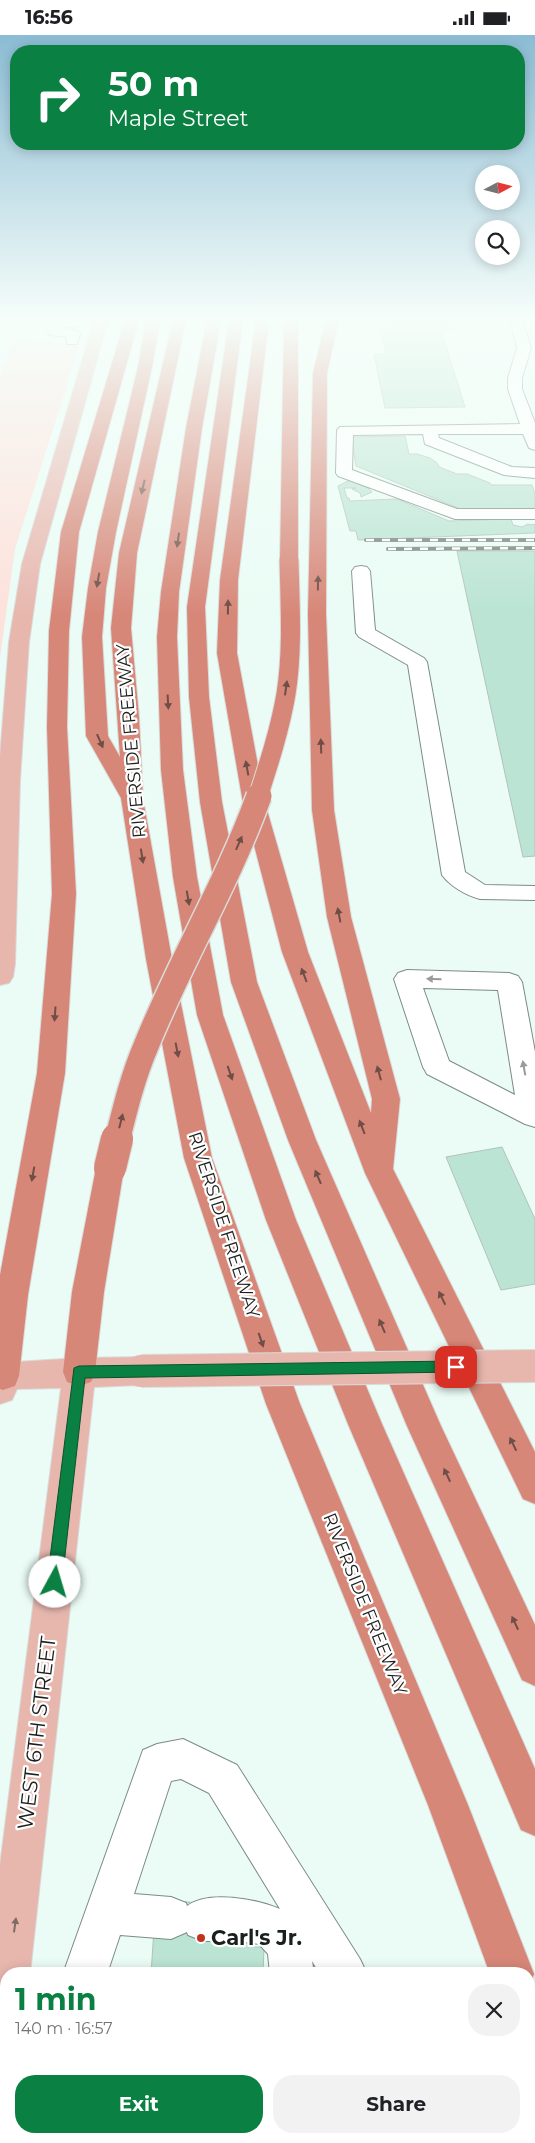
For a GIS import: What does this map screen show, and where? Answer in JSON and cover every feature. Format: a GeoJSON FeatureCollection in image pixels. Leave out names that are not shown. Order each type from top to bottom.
{"type":"FeatureCollection","features":[{"type":"Feature","properties":{"kind":"highway"},"geometry":{"type":"LineString","coordinates":[[1,1383],[12,1295],[50,1073],[64,894],[57,727],[59,631],[69,541],[108,418]]}},
{"type":"Feature","properties":{"kind":"highway"},"geometry":{"type":"LineString","coordinates":[[132,799],[96,736],[92,637],[97,588],[107,532],[133,418]]}},
{"type":"Feature","properties":{"kind":"highway","name":"RIVERSIDE FREEWAY"},"geometry":{"type":"LineString","coordinates":[[158,418],[128,553],[121,628],[132,799],[159,959],[198,1158],[283,1405],[448,1805],[509,1967]]}},
{"type":"Feature","properties":{"kind":"highway"},"geometry":{"type":"LineString","coordinates":[[196,418],[170,592],[167,637],[168,699],[176,799],[185,877],[210,1015],[281,1221],[365,1424],[535,1816]]}},
{"type":"Feature","properties":{"kind":"highway"},"geometry":{"type":"LineString","coordinates":[[222,418],[196,607],[199,697],[211,802],[244,982],[302,1140],[424,1426],[535,1667]]}},
{"type":"Feature","properties":{"kind":"highway"},"geometry":{"type":"LineString","coordinates":[[250,418],[229,580],[227,653],[254,803],[296,951],[380,1173],[535,1488]]}},
{"type":"Feature","properties":{"kind":"highway"},"geometry":{"type":"LineString","coordinates":[[79,1372],[88,1292],[110,1168],[123,1113],[146,1046],[250,820],[268,769],[283,709],[288,670],[290,418]]}},
{"type":"Feature","properties":{"kind":"highway"},"geometry":{"type":"LineString","coordinates":[[319,418],[317,614],[323,810],[339,917],[386,1099],[380,1173]]}},
{"type":"Feature","properties":{"kind":"main road"},"geometry":{"type":"LineString","coordinates":[[0,977],[6,733],[32,563],[58,467],[74,418]]}},
{"type":"Feature","properties":{"kind":"main road"},"geometry":{"type":"LineString","coordinates":[[1,1383],[79,1372],[535,1366]]}},
{"type":"Feature","properties":{"kind":"main road","name":"WEST 6TH STREET"},"geometry":{"type":"LineString","coordinates":[[9,1967],[79,1372]]}},
{"type":"Feature","properties":{"kind":"street"},"geometry":{"type":"LineString","coordinates":[[521,418],[529,429],[535,446]]}},
{"type":"Feature","properties":{"kind":"street"},"geometry":{"type":"LineString","coordinates":[[529,429],[345,430],[344,473],[455,514],[535,514]]}},
{"type":"Feature","properties":{"kind":"street"},"geometry":{"type":"LineString","coordinates":[[430,430],[431,441],[510,472],[535,473]]}},
{"type":"Feature","properties":{"kind":"street"},"geometry":{"type":"LineString","coordinates":[[361,571],[366,633],[417,662],[454,875],[480,892],[535,893]]}},
{"type":"Feature","properties":{"kind":"street"},"geometry":{"type":"LineString","coordinates":[[407,979],[509,981],[534,1117],[437,1067],[407,979]]}},
{"type":"Feature","properties":{"kind":"street"},"geometry":{"type":"LineString","coordinates":[[87,1967],[157,1764],[183,1759],[223,1779],[342,1967]]}},
{"type":"Feature","properties":{"kind":"street"},"geometry":{"type":"LineString","coordinates":[[105,1913],[261,1922],[281,1933],[287,1945],[291,1967]]}},
{"type":"Feature","properties":{"kind":"shaded area"},"geometry":{"type":"Polygon","coordinates":[[[0,418],[56,418],[15,549],[0,657],[0,418]]]}},
{"type":"Feature","properties":{"kind":"building"},"geometry":{"type":"Polygon","coordinates":[[[405,436],[409,454],[430,458],[439,467],[457,474],[467,474],[491,485],[532,485],[535,493],[535,511],[468,512],[356,466],[351,437],[405,436]]]}},
{"type":"Feature","properties":{"kind":"building"},"geometry":{"type":"Polygon","coordinates":[[[350,480],[368,488],[372,492],[361,497],[360,493],[352,489],[356,488],[344,488],[350,501],[397,499],[449,521],[511,519],[513,525],[522,527],[528,524],[535,524],[535,533],[358,540],[356,531],[350,531],[338,486],[350,480]]]}},
{"type":"Feature","properties":{"kind":"building"},"geometry":{"type":"Polygon","coordinates":[[[457,551],[535,551],[535,856],[523,857],[457,551]]]}},
{"type":"Feature","properties":{"kind":"building"},"geometry":{"type":"Polygon","coordinates":[[[502,1147],[535,1219],[535,1284],[501,1290],[446,1157],[502,1147]]]}},
{"type":"Feature","properties":{"kind":"building","name":"Carl's Jr."},"geometry":{"type":"Polygon","coordinates":[[[172,1901],[204,1903],[248,1928],[248,1947],[264,1947],[263,1967],[151,1967],[154,1929],[172,1901]]]}},
{"type":"Feature","properties":{"kind":"railway"},"geometry":{"type":"LineString","coordinates":[[366,540],[535,540]]}},
{"type":"Feature","properties":{"kind":"railway"},"geometry":{"type":"LineString","coordinates":[[388,549],[535,548]]}},
{"type":"Feature","properties":{"kind":"place","name":"Carl's Jr."},"geometry":{"type":"Point","coordinates":[201,1938]}},
{"type":"Feature","properties":{"kind":"route"},"geometry":{"type":"LineString","coordinates":[[55,1582],[79,1372],[456,1367]]}}]}
